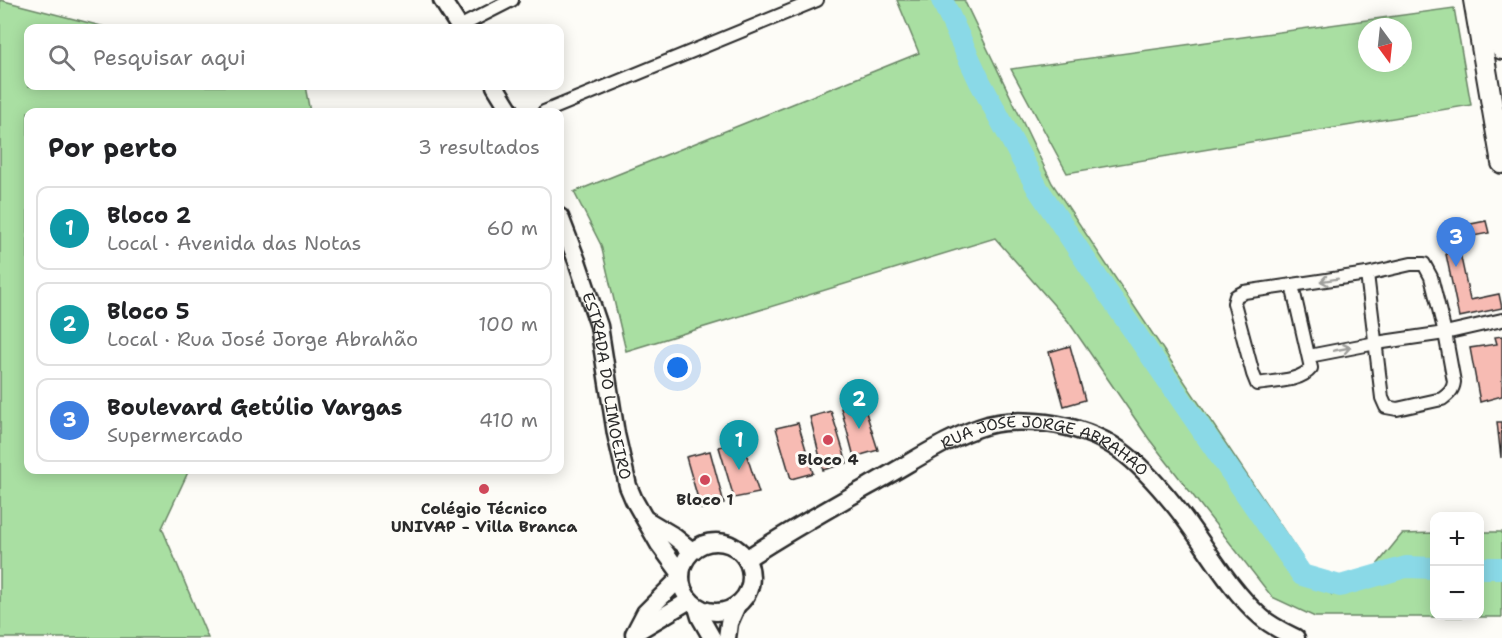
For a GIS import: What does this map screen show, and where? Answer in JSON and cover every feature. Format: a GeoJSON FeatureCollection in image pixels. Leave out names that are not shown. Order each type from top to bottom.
{"type":"FeatureCollection","features":[{"type":"Feature","properties":{"kind":"main road"},"geometry":{"type":"LineString","coordinates":[[442,0],[457,24]]}},
{"type":"Feature","properties":{"kind":"main road"},"geometry":{"type":"LineString","coordinates":[[1474,0],[1502,163]]}},
{"type":"Feature","properties":{"kind":"main road"},"geometry":{"type":"LineString","coordinates":[[1493,0],[1502,49]]}},
{"type":"Feature","properties":{"kind":"main road"},"geometry":{"type":"LineString","coordinates":[[497,90],[509,108]]}},
{"type":"Feature","properties":{"kind":"main road","name":"ESTRADA DO LIMOEIRO"},"geometry":{"type":"LineString","coordinates":[[564,228],[599,326],[620,457],[634,500],[659,544],[681,576]]}},
{"type":"Feature","properties":{"kind":"main road","name":"RUA JOSÉ JORGE ABRAHÃO"},"geometry":{"type":"LineString","coordinates":[[746,559],[940,445],[964,434],[1005,421],[1058,425],[1097,436],[1133,460],[1175,507],[1247,603],[1262,619],[1296,638]]}},
{"type":"Feature","properties":{"kind":"main road"},"geometry":{"type":"LineString","coordinates":[[645,519],[693,551]]}},
{"type":"Feature","properties":{"kind":"main road"},"geometry":{"type":"LineString","coordinates":[[693,604],[706,611],[717,612],[728,610],[743,599],[750,584],[751,575],[746,559],[740,551],[731,545],[721,543],[701,546],[693,551],[683,566],[681,576],[683,590],[712,638]]}},
{"type":"Feature","properties":{"kind":"main road"},"geometry":{"type":"LineString","coordinates":[[632,636],[645,613],[681,576]]}},
{"type":"Feature","properties":{"kind":"main road"},"geometry":{"type":"LineString","coordinates":[[632,636],[693,604]]}},
{"type":"Feature","properties":{"kind":"main road"},"geometry":{"type":"LineString","coordinates":[[727,638],[729,623],[737,605]]}},
{"type":"Feature","properties":{"kind":"street"},"geometry":{"type":"LineString","coordinates":[[467,24],[512,0]]}},
{"type":"Feature","properties":{"kind":"street"},"geometry":{"type":"LineString","coordinates":[[554,108],[817,0]]}},
{"type":"Feature","properties":{"kind":"street"},"geometry":{"type":"LineString","coordinates":[[1292,285],[1311,368],[1306,374],[1293,378],[1257,384],[1234,303],[1236,296],[1244,292],[1367,274],[1411,264],[1424,264],[1431,276],[1455,382],[1454,387],[1442,399],[1397,409],[1386,407],[1382,398],[1367,274]]}},
{"type":"Feature","properties":{"kind":"street"},"geometry":{"type":"LineString","coordinates":[[1309,356],[1445,333],[1502,320]]}},
{"type":"Feature","properties":{"kind":"green space"},"geometry":{"type":"Polygon","coordinates":[[[0,0],[93,24],[24,24],[24,90],[306,90],[309,108],[24,108],[24,474],[187,474],[162,528],[208,638],[0,638],[0,0]]]}},
{"type":"Feature","properties":{"kind":"green space"},"geometry":{"type":"Polygon","coordinates":[[[897,0],[964,0],[1052,183],[1317,580],[1332,595],[1359,587],[1402,534],[1430,533],[1430,617],[1315,617],[1272,597],[1149,439],[1068,321],[995,238],[626,351],[601,245],[574,192],[919,53],[897,0]]]}},
{"type":"Feature","properties":{"kind":"green space"},"geometry":{"type":"Polygon","coordinates":[[[1454,8],[1471,105],[1067,173],[1011,69],[1358,21],[1358,72],[1412,72],[1412,18],[1381,18],[1454,8]]]}},
{"type":"Feature","properties":{"kind":"green space"},"geometry":{"type":"Polygon","coordinates":[[[1484,532],[1502,532],[1502,617],[1484,617],[1484,532]]]}},
{"type":"Feature","properties":{"kind":"building"},"geometry":{"type":"Polygon","coordinates":[[[1486,221],[1489,233],[1457,239],[1470,300],[1499,294],[1502,308],[1459,317],[1441,230],[1486,221]]]}},
{"type":"Feature","properties":{"kind":"building"},"geometry":{"type":"Polygon","coordinates":[[[1502,336],[1502,396],[1480,402],[1470,348],[1497,344],[1495,337],[1502,336]]]}},
{"type":"Feature","properties":{"kind":"building"},"geometry":{"type":"Polygon","coordinates":[[[1070,346],[1085,400],[1064,406],[1049,352],[1070,346]]]}},
{"type":"Feature","properties":{"kind":"building"},"geometry":{"type":"Polygon","coordinates":[[[863,403],[878,450],[854,457],[841,408],[863,403]]]}},
{"type":"Feature","properties":{"kind":"building","name":"Bloco 4"},"geometry":{"type":"Polygon","coordinates":[[[831,411],[847,463],[823,470],[810,417],[831,411]]]}},
{"type":"Feature","properties":{"kind":"building"},"geometry":{"type":"Polygon","coordinates":[[[1497,422],[1502,422],[1501,458],[1497,422]]]}},
{"type":"Feature","properties":{"kind":"building"},"geometry":{"type":"Polygon","coordinates":[[[798,423],[813,473],[791,479],[776,428],[798,423]]]}},
{"type":"Feature","properties":{"kind":"building"},"geometry":{"type":"Polygon","coordinates":[[[742,441],[759,493],[734,498],[719,447],[742,441]]]}},
{"type":"Feature","properties":{"kind":"building","name":"Bloco 1"},"geometry":{"type":"Polygon","coordinates":[[[710,451],[724,503],[701,509],[686,457],[710,451]]]}},
{"type":"Feature","properties":{"kind":"waterway"},"geometry":{"type":"LineString","coordinates":[[942,0],[980,82],[1038,189],[1302,575],[1340,586],[1406,567],[1430,568]]}},
{"type":"Feature","properties":{"kind":"waterway"},"geometry":{"type":"LineString","coordinates":[[1484,568],[1502,568]]}},
{"type":"Feature","properties":{"kind":"place","name":"Boulevard Getúlio Vargas"},"geometry":{"type":"Point","coordinates":[1456,267]}},
{"type":"Feature","properties":{"kind":"place","name":"Bloco 5"},"geometry":{"type":"Point","coordinates":[859,429]}},
{"type":"Feature","properties":{"kind":"place","name":"Bloco 4"},"geometry":{"type":"Point","coordinates":[828,440]}},
{"type":"Feature","properties":{"kind":"place","name":"Bloco 2"},"geometry":{"type":"Point","coordinates":[739,470]}},
{"type":"Feature","properties":{"kind":"place","name":"Bloco 1"},"geometry":{"type":"Point","coordinates":[705,480]}},
{"type":"Feature","properties":{"kind":"place","name":"Colégio Técnico UNIVAP - Villa Branca"},"geometry":{"type":"Point","coordinates":[484,489]}}]}
